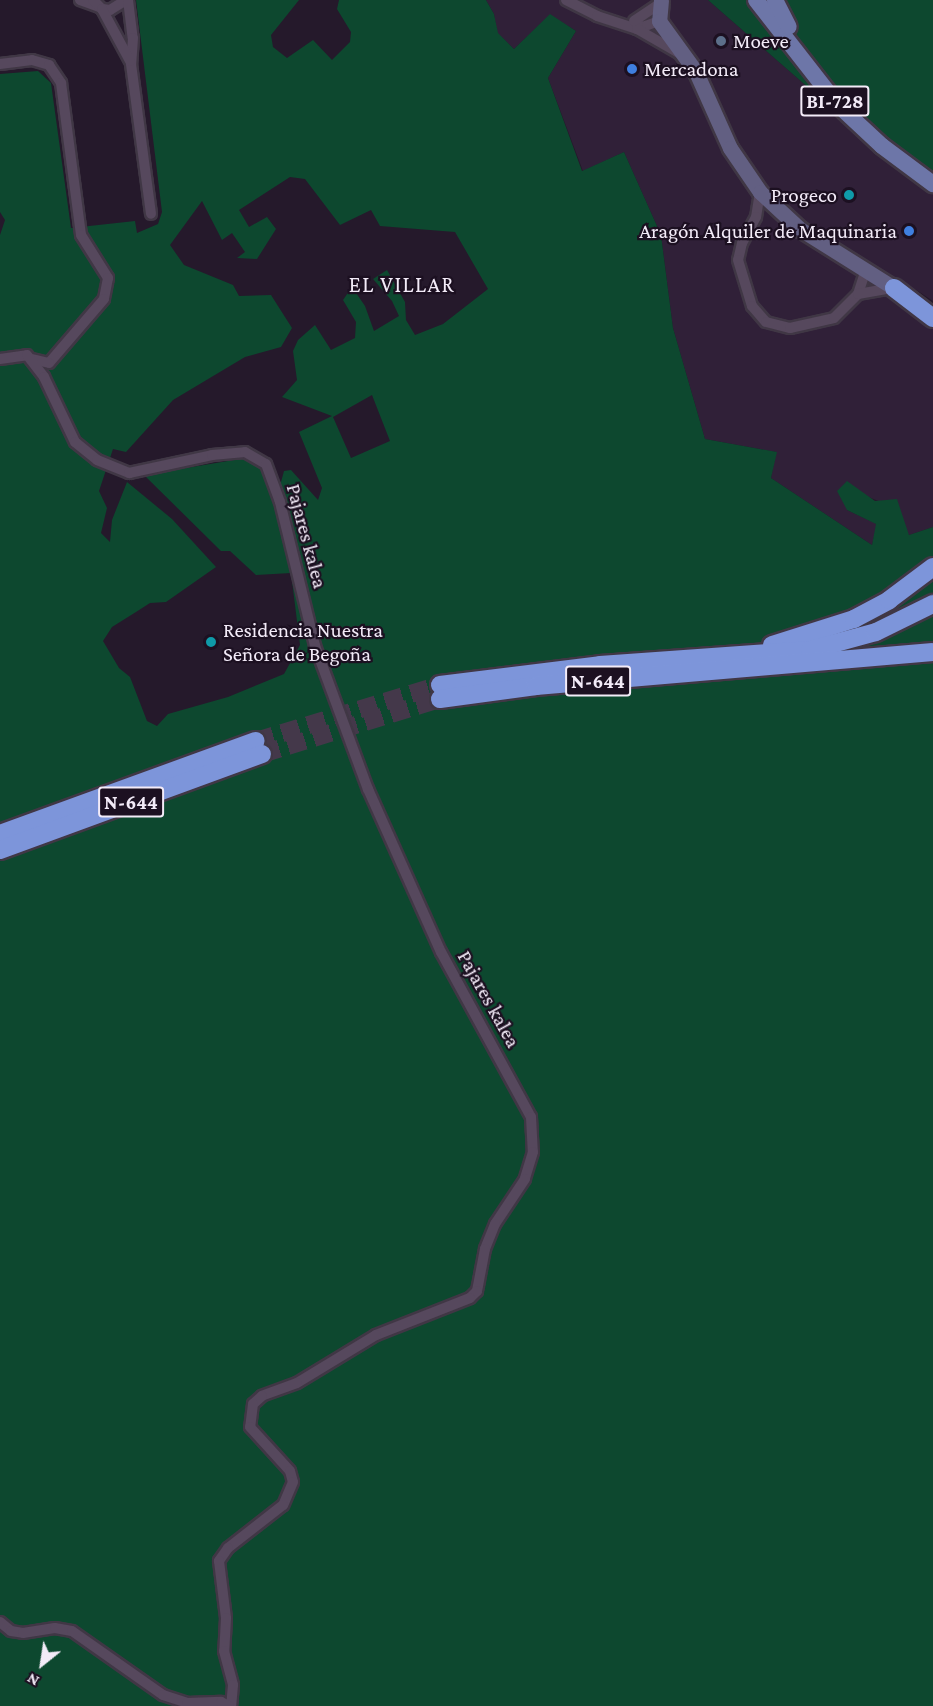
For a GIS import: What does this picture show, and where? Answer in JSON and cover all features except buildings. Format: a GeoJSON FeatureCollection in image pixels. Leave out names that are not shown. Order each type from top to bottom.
{"type":"FeatureCollection","features":[{"type":"Feature","properties":{"kind":"highway"},"geometry":{"type":"LineString","coordinates":[[894,288],[933,310]]}},
{"type":"Feature","properties":{"kind":"highway"},"geometry":{"type":"LineString","coordinates":[[894,288],[933,318]]}},
{"type":"Feature","properties":{"kind":"highway","name":"N-644"},"geometry":{"type":"LineString","coordinates":[[933,567],[889,600],[854,619],[815,634],[719,655],[600,665],[440,692],[841,663],[933,652]]}},
{"type":"Feature","properties":{"kind":"highway"},"geometry":{"type":"LineString","coordinates":[[719,655],[787,653],[846,642],[933,604]]}},
{"type":"Feature","properties":{"kind":"highway","name":"N-644"},"geometry":{"type":"LineString","coordinates":[[841,663],[933,663]]}},
{"type":"Feature","properties":{"kind":"highway","name":"N-644"},"geometry":{"type":"LineString","coordinates":[[0,834],[259,747],[0,850]]}},
{"type":"Feature","properties":{"kind":"main road","name":"BI-728"},"geometry":{"type":"LineString","coordinates":[[756,0],[838,105],[882,147],[933,184]]}},
{"type":"Feature","properties":{"kind":"main road","name":"BI-728"},"geometry":{"type":"LineString","coordinates":[[775,0],[797,41],[846,100],[878,132],[933,174]]}},
{"type":"Feature","properties":{"kind":"street"},"geometry":{"type":"LineString","coordinates":[[80,0],[116,9],[127,0]]}},
{"type":"Feature","properties":{"kind":"street"},"geometry":{"type":"LineString","coordinates":[[127,0],[133,38],[131,64],[151,214]]}},
{"type":"Feature","properties":{"kind":"street"},"geometry":{"type":"LineString","coordinates":[[566,0],[597,16],[634,24],[659,21]]}},
{"type":"Feature","properties":{"kind":"street"},"geometry":{"type":"LineString","coordinates":[[634,24],[662,1]]}},
{"type":"Feature","properties":{"kind":"street"},"geometry":{"type":"LineString","coordinates":[[662,1],[659,21],[687,58],[706,90],[730,148],[760,192],[787,220],[894,288]]}},
{"type":"Feature","properties":{"kind":"street"},"geometry":{"type":"LineString","coordinates":[[98,5],[131,64]]}},
{"type":"Feature","properties":{"kind":"street"},"geometry":{"type":"LineString","coordinates":[[634,24],[687,58]]}},
{"type":"Feature","properties":{"kind":"street"},"geometry":{"type":"LineString","coordinates":[[0,64],[32,60],[49,65],[61,83],[81,235],[108,278],[104,299],[49,363],[44,377]]}},
{"type":"Feature","properties":{"kind":"street"},"geometry":{"type":"LineString","coordinates":[[760,192],[756,217],[741,243],[738,260],[758,315],[777,327],[816,323],[834,318],[858,294],[866,270]]}},
{"type":"Feature","properties":{"kind":"street"},"geometry":{"type":"LineString","coordinates":[[858,294],[894,288]]}},
{"type":"Feature","properties":{"kind":"street"},"geometry":{"type":"LineString","coordinates":[[0,358],[27,355],[37,363],[49,363]]}},
{"type":"Feature","properties":{"kind":"street","name":"Pajares kalea"},"geometry":{"type":"LineString","coordinates":[[27,355],[44,377],[75,442],[97,460],[129,473],[213,455],[244,453],[266,464],[280,502],[315,646],[368,789],[441,952],[531,1117],[533,1152],[525,1179],[495,1224],[485,1249],[477,1290],[470,1298],[376,1335],[297,1383],[262,1396],[253,1404],[250,1427],[290,1471],[293,1482],[283,1505],[228,1548],[219,1561],[226,1618],[224,1651],[233,1686],[230,1706]]}},
{"type":"Feature","properties":{"kind":"street"},"geometry":{"type":"LineString","coordinates":[[0,1622],[23,1634],[56,1628],[72,1631],[163,1695],[187,1703],[221,1702],[230,1706]]}},
{"type":"Feature","properties":{"kind":"shaded area"},"geometry":{"type":"Polygon","coordinates":[[[486,0],[708,0],[811,90],[933,187],[933,301],[915,289],[933,326],[933,527],[909,535],[881,502],[866,496],[847,510],[877,524],[872,545],[771,478],[776,452],[705,439],[673,328],[661,235],[624,152],[583,171],[548,78],[576,31],[550,15],[514,49],[497,33],[494,14],[486,0]]]}},
{"type":"Feature","properties":{"kind":"green space"},"geometry":{"type":"Polygon","coordinates":[[[136,0],[299,0],[271,35],[273,47],[287,58],[313,40],[332,60],[350,42],[351,32],[337,9],[339,0],[486,0],[494,14],[498,33],[514,49],[550,14],[576,31],[548,78],[582,171],[624,152],[661,235],[673,328],[705,439],[777,452],[771,478],[872,545],[876,524],[847,510],[837,491],[847,481],[875,501],[897,499],[909,535],[933,527],[933,1706],[0,1706],[0,235],[5,220],[0,212],[0,74],[38,71],[51,83],[71,228],[135,221],[137,233],[158,224],[162,212],[136,0]],[[290,177],[239,210],[249,227],[267,217],[276,229],[257,259],[237,258],[245,252],[232,233],[222,240],[202,201],[170,245],[184,265],[233,285],[239,296],[271,295],[292,328],[281,347],[245,357],[173,400],[126,452],[113,449],[99,491],[107,508],[101,533],[110,542],[112,520],[127,482],[172,519],[216,567],[166,602],[150,603],[112,627],[103,641],[119,668],[130,677],[147,721],[157,726],[168,714],[228,697],[284,674],[300,645],[291,573],[256,575],[230,551],[221,551],[144,475],[246,458],[261,468],[268,480],[281,482],[284,471],[291,470],[318,500],[322,488],[299,432],[332,416],[282,397],[297,380],[293,351],[298,340],[315,325],[331,350],[355,338],[356,322],[343,300],[352,287],[365,306],[374,331],[399,316],[392,301],[373,279],[387,270],[405,302],[406,320],[415,335],[443,324],[488,289],[455,232],[380,226],[371,210],[340,225],[305,179],[290,177]],[[372,395],[333,417],[351,458],[390,441],[372,395]]]}},
{"type":"Feature","properties":{"kind":"green space"},"geometry":{"type":"Polygon","coordinates":[[[708,0],[933,0],[933,187],[811,90],[708,0]]]}},
{"type":"Feature","properties":{"kind":"tunnel"},"geometry":{"type":"LineString","coordinates":[[256,741],[440,685]]}},
{"type":"Feature","properties":{"kind":"tunnel"},"geometry":{"type":"LineString","coordinates":[[262,754],[440,699]]}},
{"type":"Feature","properties":{"kind":"place","name":"Moeve"},"geometry":{"type":"Point","coordinates":[721,41]}},
{"type":"Feature","properties":{"kind":"place","name":"Mercadona"},"geometry":{"type":"Point","coordinates":[632,69]}},
{"type":"Feature","properties":{"kind":"place","name":"Progeco"},"geometry":{"type":"Point","coordinates":[849,195]}},
{"type":"Feature","properties":{"kind":"place","name":"Aragón Alquiler de Maquinaria"},"geometry":{"type":"Point","coordinates":[909,231]}},
{"type":"Feature","properties":{"kind":"place","name":"Residencia Nuestra Señora de Begoña"},"geometry":{"type":"Point","coordinates":[211,642]}},
{"type":"Feature","properties":{"kind":"district","name":"EL VILLAR"},"geometry":{"type":"Point","coordinates":[402,285]}}]}
